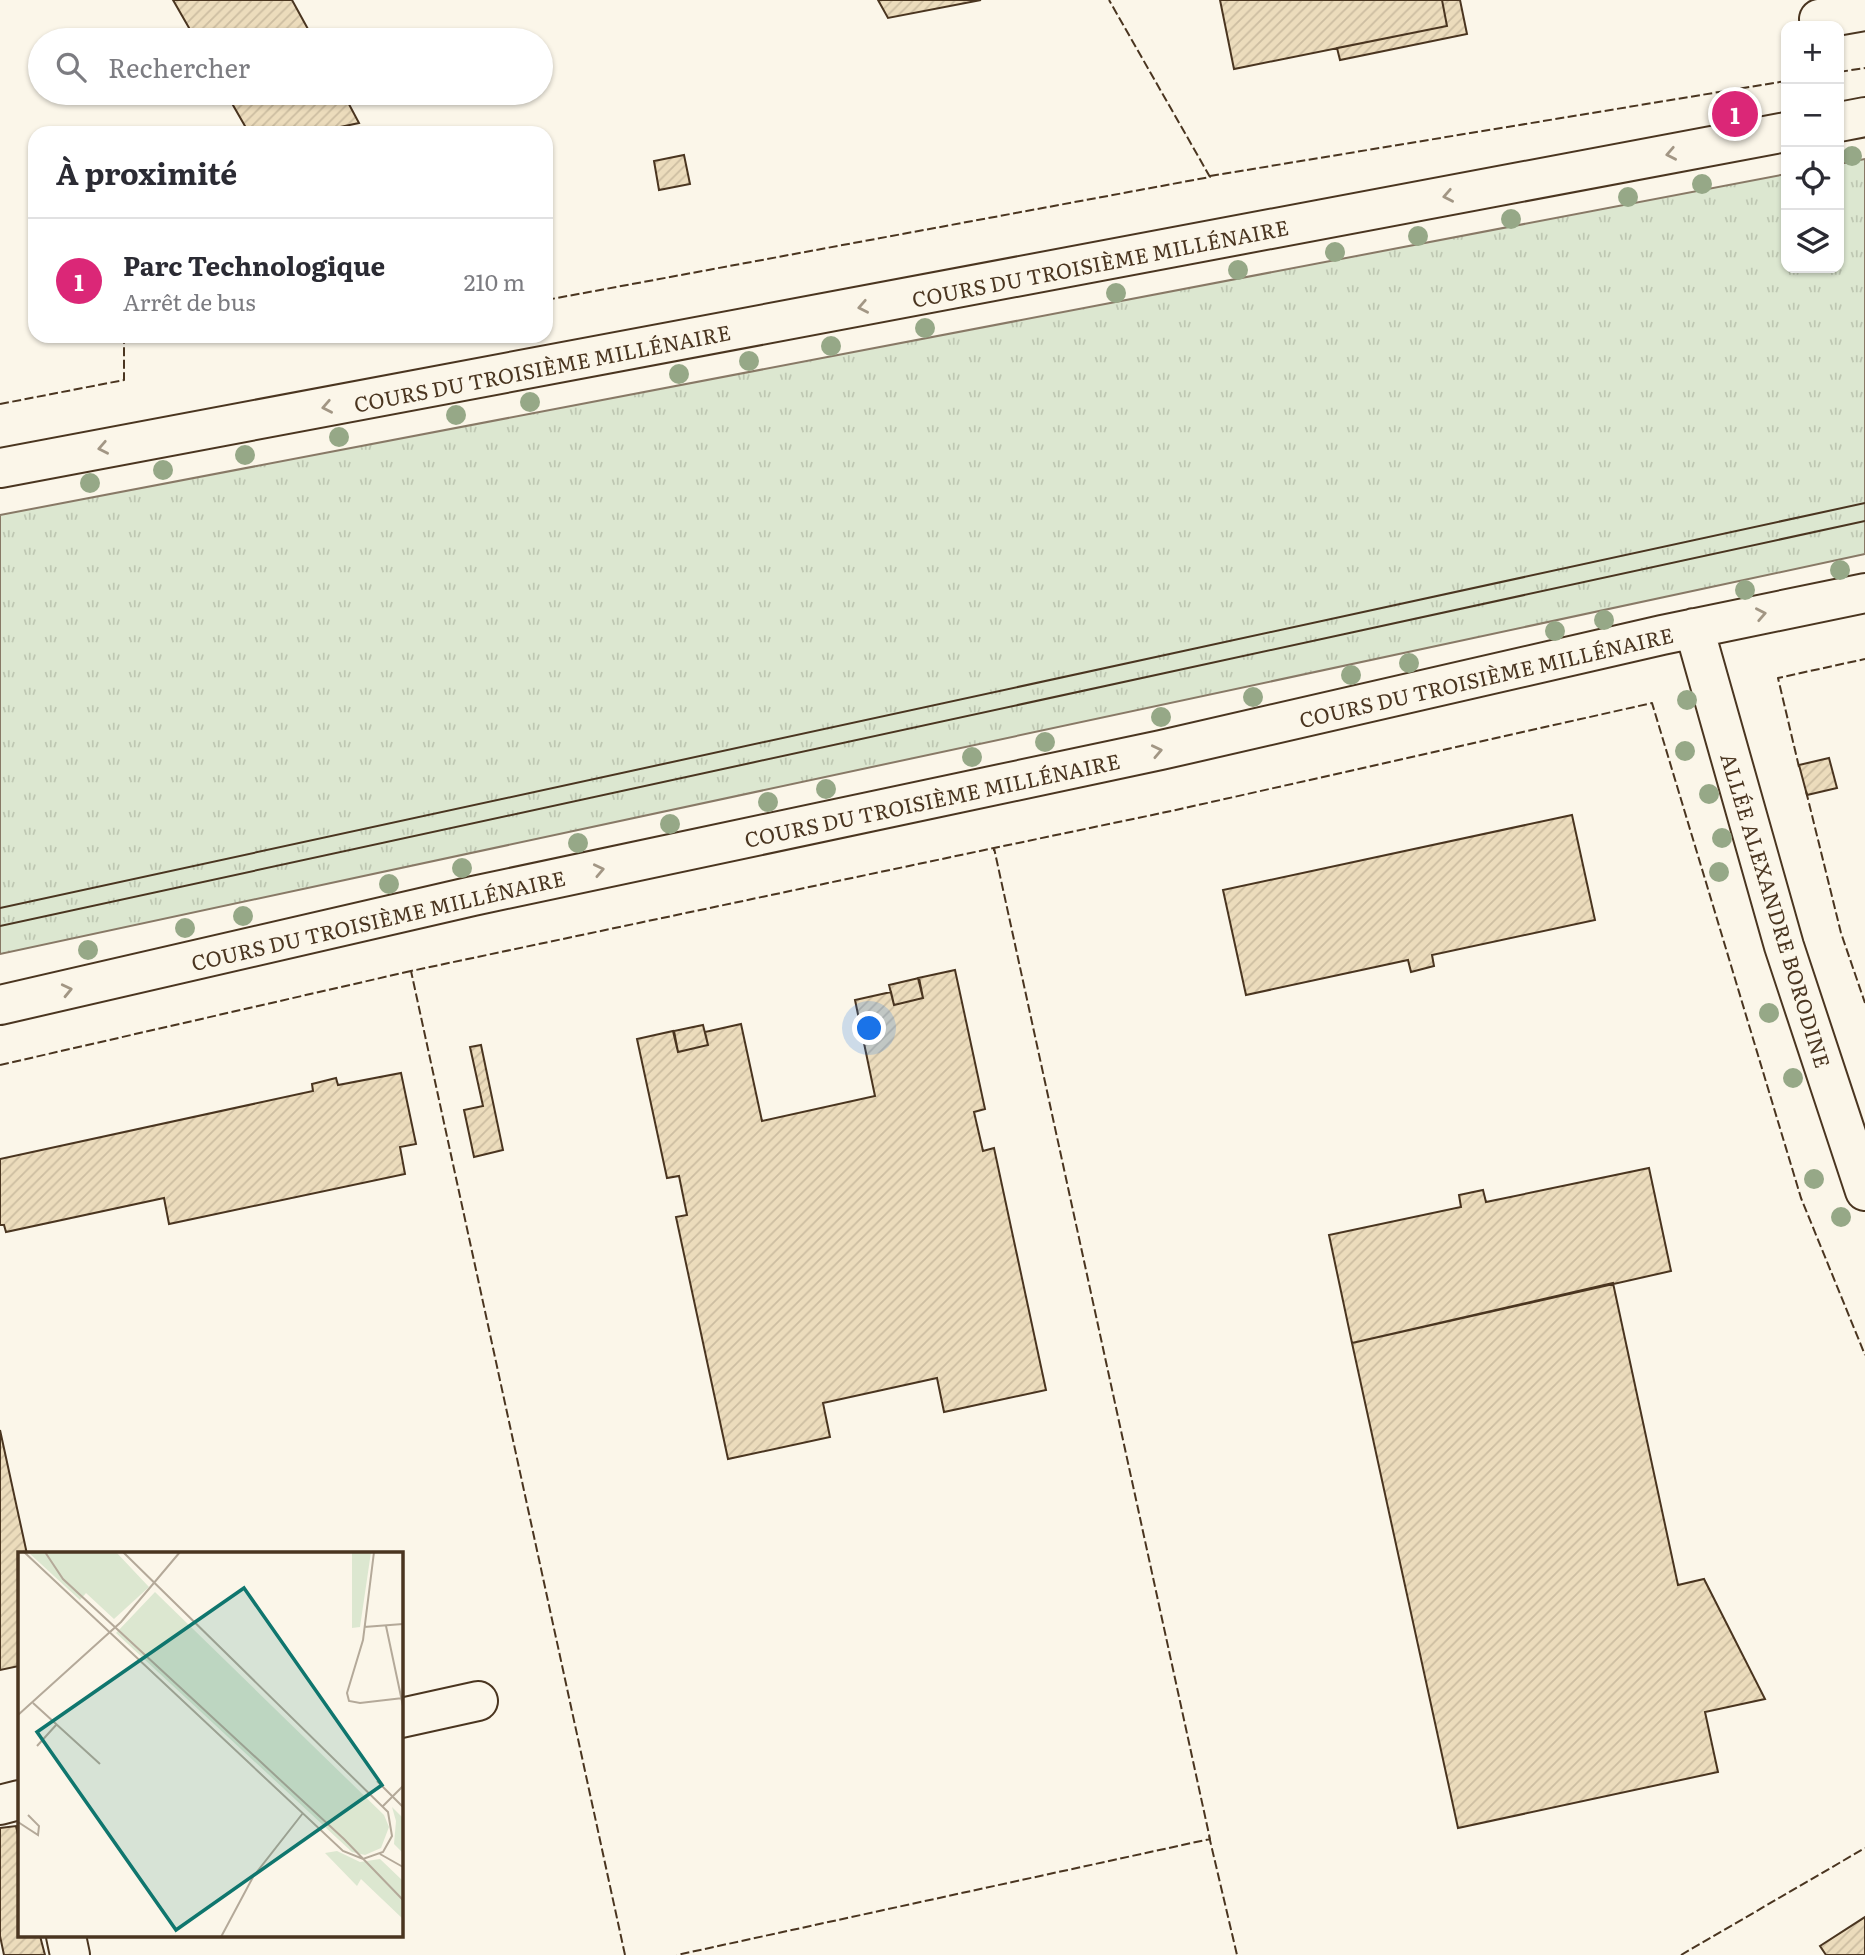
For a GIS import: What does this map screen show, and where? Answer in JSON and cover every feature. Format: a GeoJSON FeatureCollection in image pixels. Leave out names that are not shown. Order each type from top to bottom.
{"type":"FeatureCollection","features":[{"type":"Feature","properties":{"kind":"street"},"geometry":{"type":"LineString","coordinates":[[1819,19],[1865,11]]}},
{"type":"Feature","properties":{"kind":"street"},"geometry":{"type":"LineString","coordinates":[[1844,121],[1865,117]]}},
{"type":"Feature","properties":{"kind":"street","name":"COURS DU TROISIÈME MILLÉNAIRE"},"geometry":{"type":"LineString","coordinates":[[0,468],[1781,133]]}},
{"type":"Feature","properties":{"kind":"street","name":"COURS DU TROISIÈME MILLÉNAIRE"},"geometry":{"type":"LineString","coordinates":[[0,1005],[473,896],[1161,750],[1694,628],[1865,593]]}},
{"type":"Feature","properties":{"kind":"street","name":"ALLÉE ALEXANDRE BORODINE"},"geometry":{"type":"LineString","coordinates":[[1694,628],[1784,946],[1865,1191]]}},
{"type":"Feature","properties":{"kind":"street"},"geometry":{"type":"LineString","coordinates":[[402,1718],[478,1701]]}},
{"type":"Feature","properties":{"kind":"street"},"geometry":{"type":"LineString","coordinates":[[0,1805],[18,1800]]}},
{"type":"Feature","properties":{"kind":"green space"},"geometry":{"type":"Polygon","coordinates":[[[1865,159],[1865,554],[0,954],[0,515],[1781,175],[1781,273],[1844,273],[1844,163],[1865,159]]]}},
{"type":"Feature","properties":{"kind":"building"},"geometry":{"type":"Polygon","coordinates":[[[173,0],[292,0],[307,28],[189,28],[173,0]]]}},
{"type":"Feature","properties":{"kind":"building"},"geometry":{"type":"Polygon","coordinates":[[[878,0],[981,0],[888,18],[878,0]]]}},
{"type":"Feature","properties":{"kind":"building"},"geometry":{"type":"Polygon","coordinates":[[[1220,0],[1442,0],[1447,26],[1234,69],[1220,0]]]}},
{"type":"Feature","properties":{"kind":"building"},"geometry":{"type":"Polygon","coordinates":[[[1442,0],[1460,0],[1467,34],[1340,60],[1337,48],[1447,26],[1442,0]]]}},
{"type":"Feature","properties":{"kind":"building"},"geometry":{"type":"Polygon","coordinates":[[[233,105],[349,105],[359,123],[345,126],[245,126],[233,105]]]}},
{"type":"Feature","properties":{"kind":"building"},"geometry":{"type":"Polygon","coordinates":[[[684,155],[690,184],[659,190],[654,161],[684,155]]]}},
{"type":"Feature","properties":{"kind":"building"},"geometry":{"type":"Polygon","coordinates":[[[1829,758],[1837,788],[1807,795],[1799,765],[1829,758]]]}},
{"type":"Feature","properties":{"kind":"building"},"geometry":{"type":"Polygon","coordinates":[[[1572,815],[1595,920],[1432,955],[1434,966],[1411,972],[1408,960],[1246,995],[1223,890],[1572,815]]]}},
{"type":"Feature","properties":{"kind":"building"},"geometry":{"type":"Polygon","coordinates":[[[955,970],[985,1109],[974,1112],[983,1151],[994,1148],[1046,1390],[944,1412],[937,1378],[823,1403],[830,1437],[728,1459],[676,1217],[687,1215],[679,1176],[667,1178],[637,1039],[673,1031],[678,1052],[708,1045],[705,1032],[741,1024],[762,1121],[875,1096],[855,1000],[891,992],[894,1005],[923,998],[918,978],[955,970]]]}},
{"type":"Feature","properties":{"kind":"building"},"geometry":{"type":"Polygon","coordinates":[[[919,978],[923,998],[894,1005],[889,985],[919,978]]]}},
{"type":"Feature","properties":{"kind":"building"},"geometry":{"type":"Polygon","coordinates":[[[703,1025],[708,1045],[678,1052],[674,1031],[703,1025]]]}},
{"type":"Feature","properties":{"kind":"building"},"geometry":{"type":"Polygon","coordinates":[[[481,1045],[503,1150],[474,1157],[464,1110],[483,1106],[470,1047],[481,1045]]]}},
{"type":"Feature","properties":{"kind":"building"},"geometry":{"type":"Polygon","coordinates":[[[401,1073],[416,1144],[400,1147],[405,1174],[169,1224],[164,1198],[6,1232],[4,1225],[0,1225],[0,1159],[313,1091],[312,1084],[336,1078],[338,1085],[401,1073]]]}},
{"type":"Feature","properties":{"kind":"building"},"geometry":{"type":"Polygon","coordinates":[[[1649,1168],[1671,1271],[1352,1343],[1329,1235],[1461,1207],[1459,1195],[1483,1190],[1486,1202],[1649,1168]]]}},
{"type":"Feature","properties":{"kind":"building"},"geometry":{"type":"Polygon","coordinates":[[[1613,1283],[1678,1585],[1704,1579],[1765,1699],[1705,1712],[1718,1772],[1458,1828],[1352,1343],[1613,1283]]]}},
{"type":"Feature","properties":{"kind":"building"},"geometry":{"type":"Polygon","coordinates":[[[0,1430],[27,1552],[18,1552],[18,1666],[0,1670],[0,1430]]]}},
{"type":"Feature","properties":{"kind":"building"},"geometry":{"type":"Polygon","coordinates":[[[16,1826],[18,1835],[18,1938],[41,1938],[45,1955],[4,1955],[0,1936],[0,1828],[16,1826]]]}},
{"type":"Feature","properties":{"kind":"building"},"geometry":{"type":"Polygon","coordinates":[[[1865,1917],[1865,1955],[1826,1955],[1820,1946],[1865,1917]]]}},
{"type":"Feature","properties":{"kind":"tram line"},"geometry":{"type":"LineString","coordinates":[[0,908],[1865,503]]}},
{"type":"Feature","properties":{"kind":"tram line"},"geometry":{"type":"LineString","coordinates":[[0,926],[1865,521]]}},
{"type":"Feature","properties":{"kind":"fence"},"geometry":{"type":"LineString","coordinates":[[553,299],[1210,177],[1109,0]]}},
{"type":"Feature","properties":{"kind":"fence"},"geometry":{"type":"LineString","coordinates":[[1844,71],[1865,68]]}},
{"type":"Feature","properties":{"kind":"fence"},"geometry":{"type":"LineString","coordinates":[[1210,176],[1781,82]]}},
{"type":"Feature","properties":{"kind":"fence"},"geometry":{"type":"LineString","coordinates":[[0,404],[124,380],[124,343]]}},
{"type":"Feature","properties":{"kind":"fence"},"geometry":{"type":"LineString","coordinates":[[1799,767],[1778,678],[1865,659]]}},
{"type":"Feature","properties":{"kind":"fence"},"geometry":{"type":"LineString","coordinates":[[994,851],[994,848],[1652,703],[1801,1198],[1865,1355]]}},
{"type":"Feature","properties":{"kind":"fence"},"geometry":{"type":"LineString","coordinates":[[1806,791],[1841,933],[1865,1003]]}},
{"type":"Feature","properties":{"kind":"fence"},"geometry":{"type":"LineString","coordinates":[[625,1955],[411,971],[994,848],[1210,1839],[677,1955]]}},
{"type":"Feature","properties":{"kind":"fence"},"geometry":{"type":"LineString","coordinates":[[0,1065],[411,971],[412,973]]}},
{"type":"Feature","properties":{"kind":"fence"},"geometry":{"type":"LineString","coordinates":[[1209,1836],[1237,1955]]}},
{"type":"Feature","properties":{"kind":"fence"},"geometry":{"type":"LineString","coordinates":[[1681,1955],[1865,1848]]}},
{"type":"Feature","properties":{"kind":"place","name":"Parc Technologique"},"geometry":{"type":"Point","coordinates":[1735,114]}}]}
